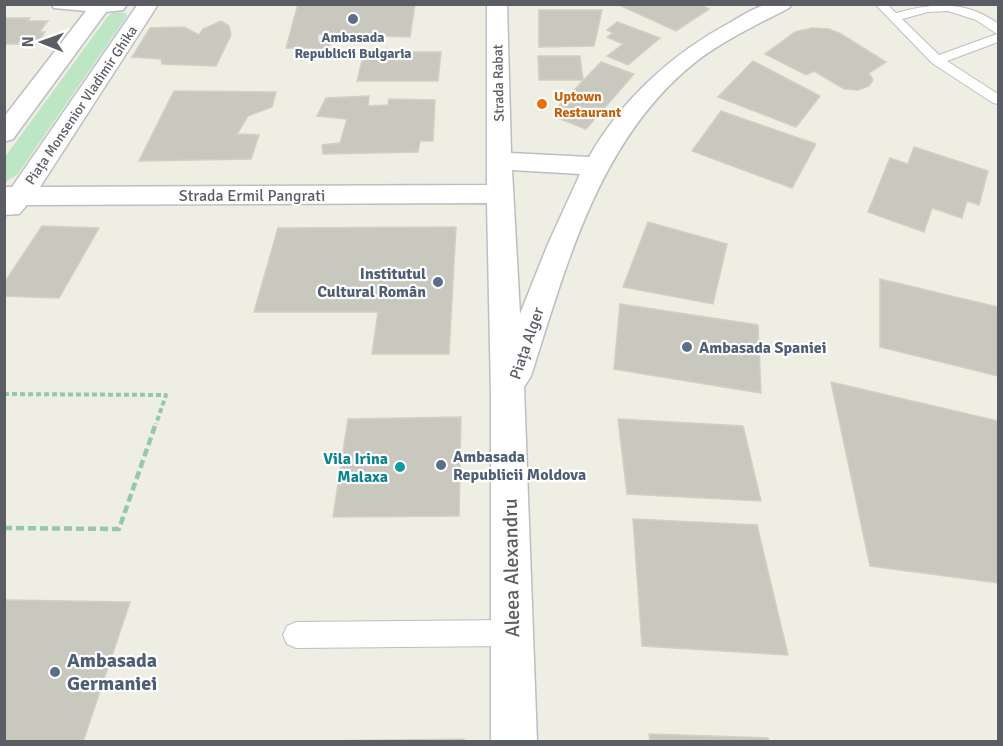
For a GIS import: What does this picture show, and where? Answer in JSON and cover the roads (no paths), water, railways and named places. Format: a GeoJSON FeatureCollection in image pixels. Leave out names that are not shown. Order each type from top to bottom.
{"type":"FeatureCollection","features":[{"type":"Feature","properties":{"kind":"street","name":"Piața Monsenior Vladimir Ghika"},"geometry":{"type":"LineString","coordinates":[[61,4],[156,6]]}},
{"type":"Feature","properties":{"kind":"street","name":"Strada Rabat"},"geometry":{"type":"LineString","coordinates":[[496,4],[499,161]]}},
{"type":"Feature","properties":{"kind":"street"},"geometry":{"type":"LineString","coordinates":[[499,161],[597,166],[651,91],[681,63],[722,35],[782,4]]}},
{"type":"Feature","properties":{"kind":"street"},"geometry":{"type":"LineString","coordinates":[[4,134],[100,6]]}},
{"type":"Feature","properties":{"kind":"street","name":"Piața Monsenior Vladimir Ghika"},"geometry":{"type":"LineString","coordinates":[[10,201],[156,6]]}},
{"type":"Feature","properties":{"kind":"street","name":"Piața Alger"},"geometry":{"type":"LineString","coordinates":[[499,161],[508,395]]}},
{"type":"Feature","properties":{"kind":"street","name":"Piața Alger"},"geometry":{"type":"LineString","coordinates":[[508,395],[541,298],[597,166]]}},
{"type":"Feature","properties":{"kind":"street","name":"Strada Ermil Pangrati"},"geometry":{"type":"LineString","coordinates":[[10,201],[500,194]]}},
{"type":"Feature","properties":{"kind":"street","name":"Aleea Alexandru"},"geometry":{"type":"LineString","coordinates":[[508,395],[514,741]]}},
{"type":"Feature","properties":{"kind":"lane"},"geometry":{"type":"LineString","coordinates":[[880,4],[937,60],[999,100]]}},
{"type":"Feature","properties":{"kind":"lane"},"geometry":{"type":"LineString","coordinates":[[894,18],[939,5],[951,5],[964,8],[994,25],[999,31]]}},
{"type":"Feature","properties":{"kind":"lane"},"geometry":{"type":"LineString","coordinates":[[937,60],[999,38]]}},
{"type":"Feature","properties":{"kind":"lane"},"geometry":{"type":"LineString","coordinates":[[296,635],[512,633]]}},
{"type":"Feature","properties":{"kind":"place","name":"Ambasada Republicii Bulgaria"},"geometry":{"type":"Point","coordinates":[353,19]}},
{"type":"Feature","properties":{"kind":"place","name":"Uptown Restaurant"},"geometry":{"type":"Point","coordinates":[542,104]}},
{"type":"Feature","properties":{"kind":"place","name":"Institutul Cultural Român"},"geometry":{"type":"Point","coordinates":[438,282]}},
{"type":"Feature","properties":{"kind":"place","name":"Ambasada Spaniei"},"geometry":{"type":"Point","coordinates":[687,347]}},
{"type":"Feature","properties":{"kind":"place","name":"Ambasada Republicii Moldova"},"geometry":{"type":"Point","coordinates":[441,465]}},
{"type":"Feature","properties":{"kind":"place","name":"Vila Irina Malaxa"},"geometry":{"type":"Point","coordinates":[400,467]}},
{"type":"Feature","properties":{"kind":"place","name":"Ambasada Germaniei"},"geometry":{"type":"Point","coordinates":[55,672]}}]}
